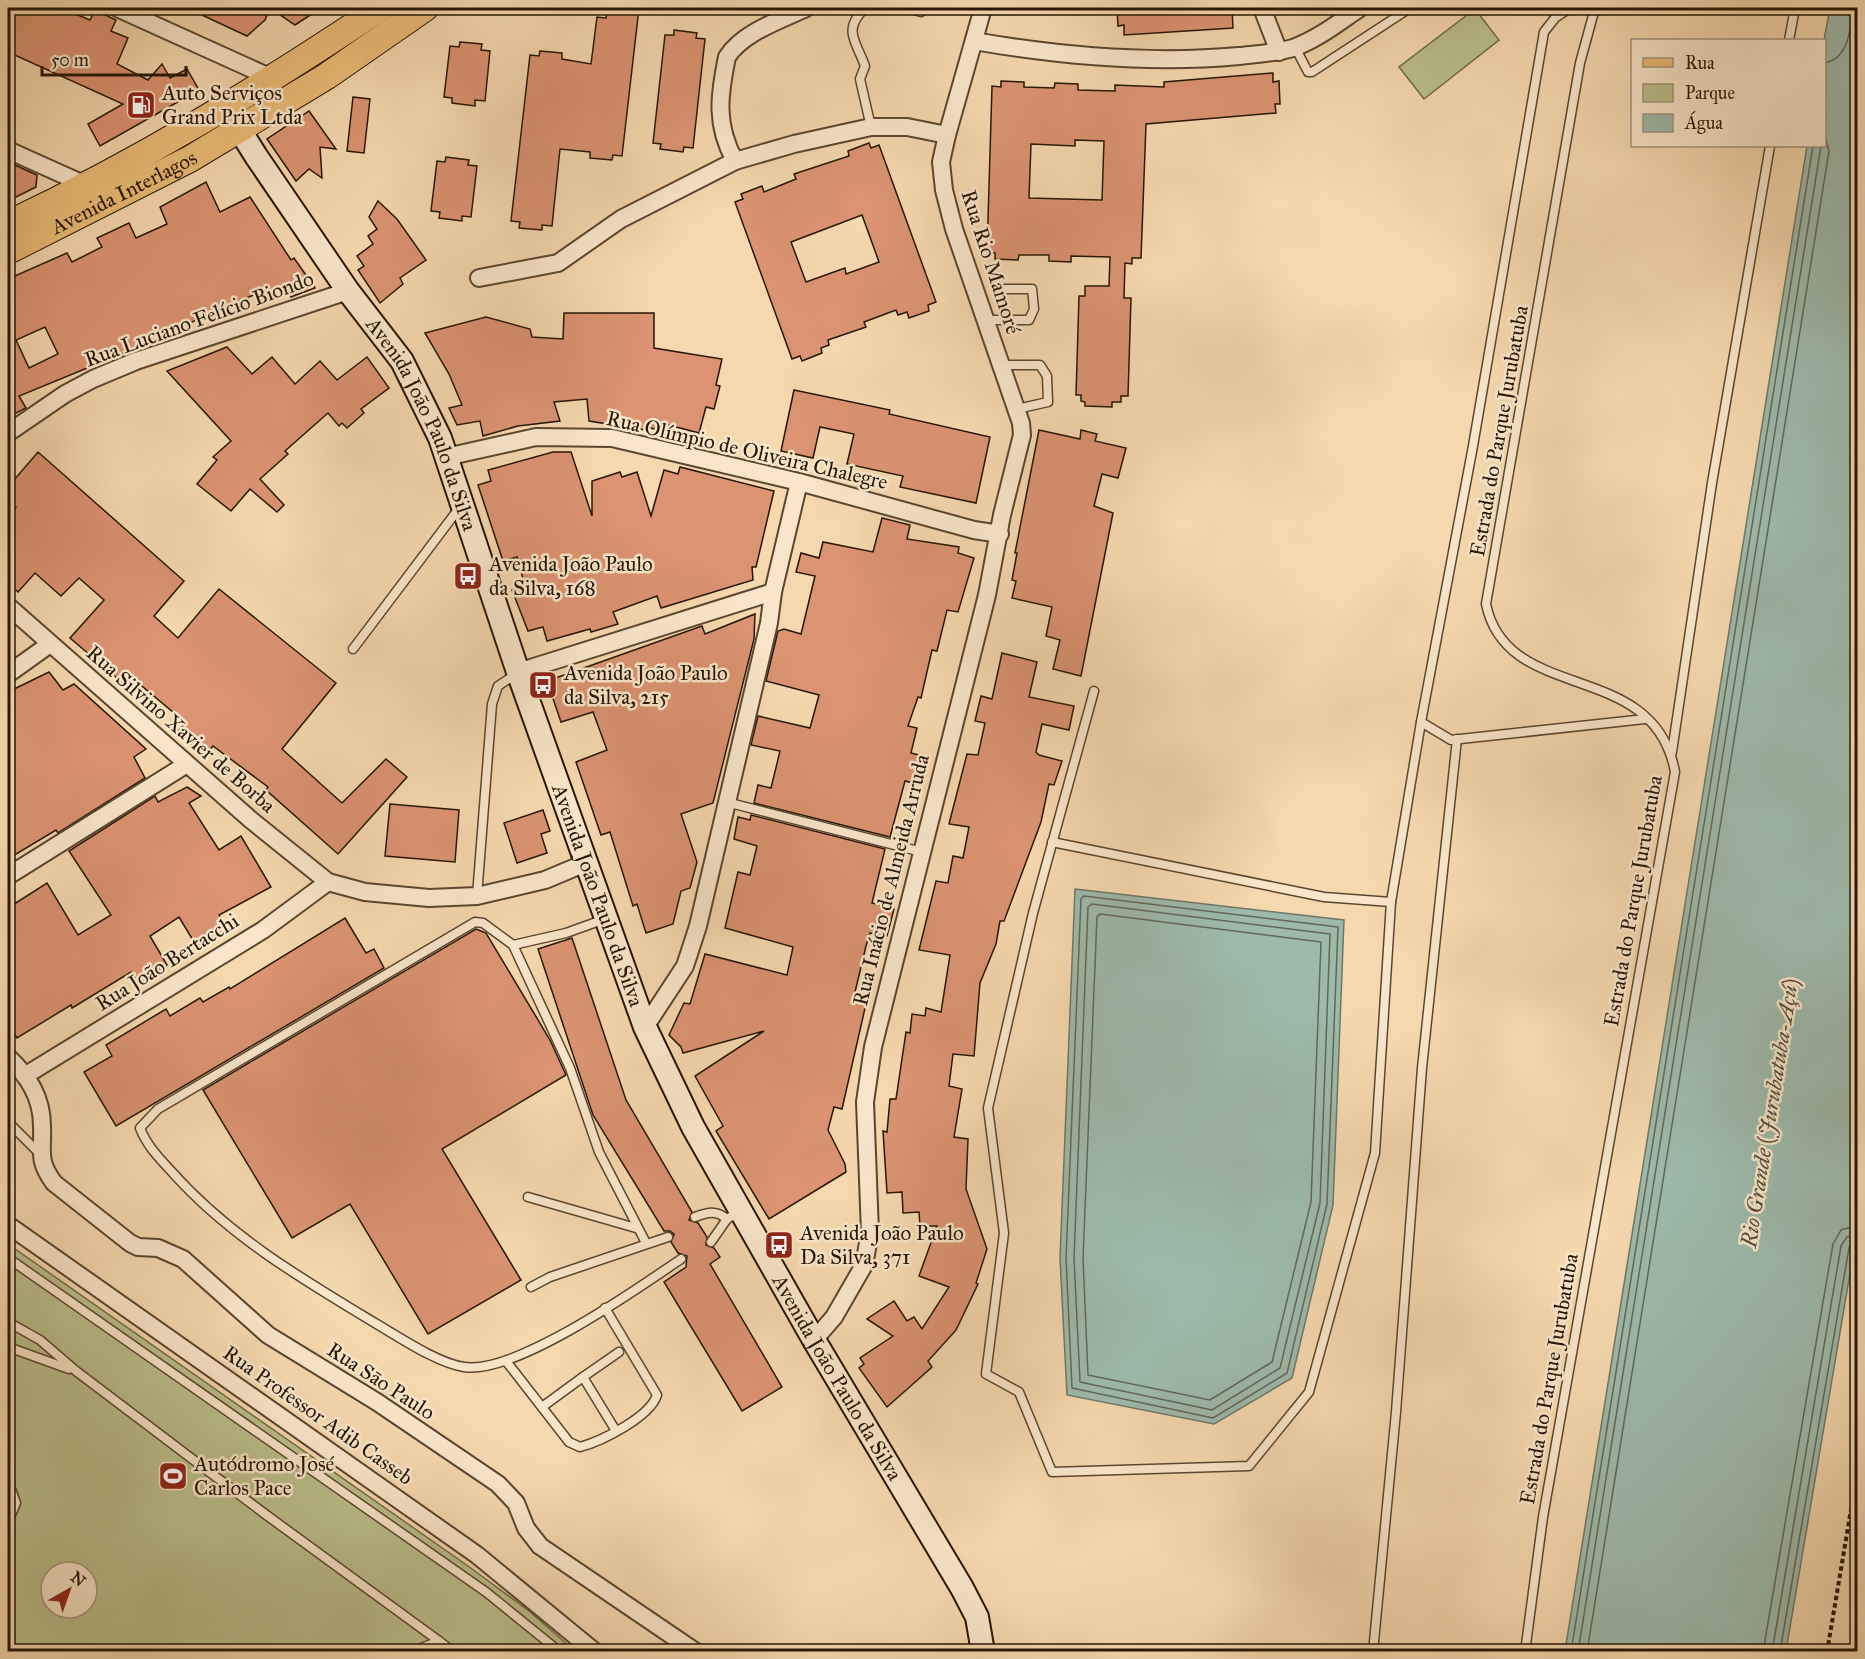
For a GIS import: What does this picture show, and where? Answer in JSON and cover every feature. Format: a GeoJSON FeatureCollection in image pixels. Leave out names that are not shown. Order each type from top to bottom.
{"type":"FeatureCollection","features":[{"type":"Feature","properties":{"kind":"main road","name":"Avenida Interlagos"},"geometry":{"type":"LineString","coordinates":[[8,224],[88,186],[226,108],[274,79],[380,8]]}},
{"type":"Feature","properties":{"kind":"main road","name":"Avenida Interlagos"},"geometry":{"type":"LineString","coordinates":[[8,251],[190,159],[327,76],[425,8]]}},
{"type":"Feature","properties":{"kind":"street"},"geometry":{"type":"LineString","coordinates":[[117,8],[274,79]]}},
{"type":"Feature","properties":{"kind":"street"},"geometry":{"type":"LineString","coordinates":[[735,161],[726,145],[719,118],[727,57],[740,42],[806,8]]}},
{"type":"Feature","properties":{"kind":"street"},"geometry":{"type":"LineString","coordinates":[[1262,8],[1278,52]]}},
{"type":"Feature","properties":{"kind":"street"},"geometry":{"type":"LineString","coordinates":[[974,41],[1016,48],[1141,59],[1212,58],[1278,52],[1295,47],[1322,34],[1360,8]]}},
{"type":"Feature","properties":{"kind":"street","name":"Rua Rio Mamoré"},"geometry":{"type":"LineString","coordinates":[[978,9],[974,41],[941,162],[944,190],[954,229],[1019,416]]}},
{"type":"Feature","properties":{"kind":"street"},"geometry":{"type":"LineString","coordinates":[[226,108],[240,129]]}},
{"type":"Feature","properties":{"kind":"street"},"geometry":{"type":"LineString","coordinates":[[479,278],[558,263],[621,219],[735,161],[794,144],[871,127],[907,127],[947,135]]}},
{"type":"Feature","properties":{"kind":"street","name":"Avenida João Paulo da Silva"},"geometry":{"type":"LineString","coordinates":[[240,129],[348,291],[402,361],[440,438],[518,672],[588,862],[645,1027],[734,1215],[814,1340],[962,1588],[986,1645]]}},
{"type":"Feature","properties":{"kind":"street"},"geometry":{"type":"LineString","coordinates":[[8,150],[88,186]]}},
{"type":"Feature","properties":{"kind":"street","name":"Rua Luciano Felício Biondo"},"geometry":{"type":"LineString","coordinates":[[8,433],[65,394],[93,380],[147,358],[348,291]]}},
{"type":"Feature","properties":{"kind":"street","name":"Rua Inácio de Almeida Arruda"},"geometry":{"type":"LineString","coordinates":[[814,1340],[834,1317],[864,1265],[870,1232],[865,1102],[873,1047],[1000,534],[1002,515],[1022,435],[1019,416]]}},
{"type":"Feature","properties":{"kind":"street","name":"Rua Olímpio de Oliveira Chalegre"},"geometry":{"type":"LineString","coordinates":[[446,457],[536,437],[612,438],[799,482],[974,530],[1000,534]]}},
{"type":"Feature","properties":{"kind":"street"},"geometry":{"type":"LineString","coordinates":[[645,1027],[685,966],[698,926],[769,622],[773,592],[799,482]]}},
{"type":"Feature","properties":{"kind":"street"},"geometry":{"type":"LineString","coordinates":[[518,672],[773,592]]}},
{"type":"Feature","properties":{"kind":"street","name":"Rua Silvino Xavier de Borba"},"geometry":{"type":"LineString","coordinates":[[8,606],[187,764],[328,882]]}},
{"type":"Feature","properties":{"kind":"street"},"geometry":{"type":"LineString","coordinates":[[8,674],[50,644]]}},
{"type":"Feature","properties":{"kind":"street"},"geometry":{"type":"LineString","coordinates":[[8,876],[187,764]]}},
{"type":"Feature","properties":{"kind":"street"},"geometry":{"type":"LineString","coordinates":[[328,882],[365,892],[429,898],[477,896],[545,880],[588,862]]}},
{"type":"Feature","properties":{"kind":"street","name":"Rua João Bertacchi"},"geometry":{"type":"LineString","coordinates":[[26,1075],[263,930],[328,882]]}},
{"type":"Feature","properties":{"kind":"street"},"geometry":{"type":"LineString","coordinates":[[8,1057],[26,1075],[40,1107],[42,1125],[40,1154]]}},
{"type":"Feature","properties":{"kind":"street","name":"Rua Sāo Paulo"},"geometry":{"type":"LineString","coordinates":[[40,1154],[45,1170],[54,1183],[117,1233],[138,1247],[158,1248],[183,1260],[268,1335],[377,1402],[498,1484],[516,1503],[526,1528],[540,1546],[696,1652]]}},
{"type":"Feature","properties":{"kind":"street","name":"Rua Professor Adib Casseb"},"geometry":{"type":"LineString","coordinates":[[8,1225],[477,1555],[595,1652]]}},
{"type":"Feature","properties":{"kind":"lane"},"geometry":{"type":"LineString","coordinates":[[865,8],[854,20],[852,29],[865,66],[860,79],[871,127]]}},
{"type":"Feature","properties":{"kind":"lane"},"geometry":{"type":"LineString","coordinates":[[909,8],[921,12],[928,8]]}},
{"type":"Feature","properties":{"kind":"lane"},"geometry":{"type":"LineString","coordinates":[[1295,47],[1308,72],[1312,72],[1410,8]]}},
{"type":"Feature","properties":{"kind":"lane"},"geometry":{"type":"LineString","coordinates":[[1094,692],[1033,914],[988,1108],[1004,1233],[986,1374],[1019,1392],[1052,1472],[1250,1466],[1309,1392],[1375,1153],[1391,902],[1421,722],[1473,446],[1544,32],[1555,18],[1570,8]]}},
{"type":"Feature","properties":{"kind":"lane","name":"Estrada do Parque Jurubatuba"},"geometry":{"type":"LineString","coordinates":[[1525,1652],[1543,1517],[1675,772],[1671,752],[1645,719],[1622,698],[1538,668],[1513,653],[1490,623],[1486,604],[1580,63],[1596,8]]}},
{"type":"Feature","properties":{"kind":"lane"},"geometry":{"type":"LineString","coordinates":[[1789,39],[1795,8]]}},
{"type":"Feature","properties":{"kind":"lane"},"geometry":{"type":"LineString","coordinates":[[1671,752],[1712,483],[1770,147]]}},
{"type":"Feature","properties":{"kind":"lane"},"geometry":{"type":"LineString","coordinates":[[985,320],[1029,320],[1033,316],[1032,289],[1004,290]]}},
{"type":"Feature","properties":{"kind":"lane"},"geometry":{"type":"LineString","coordinates":[[1001,365],[1040,365],[1047,376],[1047,402],[1019,416]]}},
{"type":"Feature","properties":{"kind":"lane"},"geometry":{"type":"LineString","coordinates":[[353,650],[462,504]]}},
{"type":"Feature","properties":{"kind":"lane"},"geometry":{"type":"LineString","coordinates":[[477,896],[492,704],[498,686],[518,672]]}},
{"type":"Feature","properties":{"kind":"lane"},"geometry":{"type":"LineString","coordinates":[[1421,722],[1451,740],[1457,740],[1645,719]]}},
{"type":"Feature","properties":{"kind":"lane"},"geometry":{"type":"LineString","coordinates":[[1373,1652],[1396,1412],[1422,1068],[1457,740]]}},
{"type":"Feature","properties":{"kind":"lane"},"geometry":{"type":"LineString","coordinates":[[726,802],[922,852]]}},
{"type":"Feature","properties":{"kind":"lane"},"geometry":{"type":"LineString","coordinates":[[1052,842],[1324,897],[1391,902]]}},
{"type":"Feature","properties":{"kind":"lane"},"geometry":{"type":"LineString","coordinates":[[513,945],[566,933],[608,918]]}},
{"type":"Feature","properties":{"kind":"lane"},"geometry":{"type":"LineString","coordinates":[[646,1243],[636,1228],[598,1152],[570,1068],[513,945],[494,933],[483,922],[475,922],[158,1109],[140,1128],[146,1143],[185,1186],[241,1238],[304,1280],[434,1355],[465,1367],[506,1361],[534,1350],[681,1259]]}},
{"type":"Feature","properties":{"kind":"lane"},"geometry":{"type":"LineString","coordinates":[[8,1122],[40,1154]]}},
{"type":"Feature","properties":{"kind":"lane"},"geometry":{"type":"LineString","coordinates":[[528,1197],[636,1228]]}},
{"type":"Feature","properties":{"kind":"lane"},"geometry":{"type":"LineString","coordinates":[[695,1217],[707,1212],[734,1215],[711,1242]]}},
{"type":"Feature","properties":{"kind":"lane"},"geometry":{"type":"LineString","coordinates":[[531,1287],[550,1277],[668,1237]]}},
{"type":"Feature","properties":{"kind":"lane"},"geometry":{"type":"LineString","coordinates":[[8,1258],[486,1592],[560,1652]]}},
{"type":"Feature","properties":{"kind":"lane"},"geometry":{"type":"LineString","coordinates":[[506,1361],[569,1442],[580,1448],[616,1431],[654,1406],[657,1395],[605,1308]]}},
{"type":"Feature","properties":{"kind":"lane"},"geometry":{"type":"LineString","coordinates":[[8,1322],[40,1340],[76,1371],[265,1514],[453,1652]]}},
{"type":"Feature","properties":{"kind":"lane"},"geometry":{"type":"LineString","coordinates":[[8,1347],[76,1371]]}},
{"type":"Feature","properties":{"kind":"lane"},"geometry":{"type":"LineString","coordinates":[[542,1407],[620,1352]]}},
{"type":"Feature","properties":{"kind":"lane"},"geometry":{"type":"LineString","coordinates":[[583,1377],[616,1431]]}},
{"type":"Feature","properties":{"kind":"lane"},"geometry":{"type":"LineString","coordinates":[[8,1458],[9,1482],[16,1503],[8,1522]]}},
{"type":"Feature","properties":{"kind":"lane"},"geometry":{"type":"LineString","coordinates":[[411,1652],[439,1641]]}},
{"type":"Feature","properties":{"kind":"path"},"geometry":{"type":"LineString","coordinates":[[1827,1652],[1857,1468]]}},
{"type":"Feature","properties":{"kind":"green space"},"geometry":{"type":"Polygon","coordinates":[[[1475,9],[1499,40],[1424,99],[1399,67],[1475,9]]]}},
{"type":"Feature","properties":{"kind":"green space","name":"Autódromo José Carlos Pace"},"geometry":{"type":"Polygon","coordinates":[[[8,1244],[468,1566],[529,1611],[575,1651],[8,1651],[8,1244]]]}},
{"type":"Feature","properties":{"kind":"water","name":"Rio Grande (Jurubatuba-Açú)"},"geometry":{"type":"Polygon","coordinates":[[[1830,8],[1858,8],[1857,1232],[1786,1651],[1565,1651],[1807,147],[1826,147],[1826,39],[1824,39],[1830,8]]]}},
{"type":"Feature","properties":{"kind":"water"},"geometry":{"type":"Polygon","coordinates":[[[1075,889],[1344,920],[1333,1205],[1292,1378],[1214,1424],[1067,1395],[1060,1258],[1075,889]]]}},
{"type":"Feature","properties":{"kind":"building"},"geometry":{"type":"Polygon","coordinates":[[[8,8],[61,8],[90,20],[95,10],[116,20],[111,31],[128,38],[117,64],[148,80],[162,64],[170,78],[187,69],[199,90],[100,146],[88,124],[123,104],[8,52],[8,8]]]}},
{"type":"Feature","properties":{"kind":"building"},"geometry":{"type":"Polygon","coordinates":[[[187,8],[270,8],[265,20],[247,36],[187,8]]]}},
{"type":"Feature","properties":{"kind":"building"},"geometry":{"type":"Polygon","coordinates":[[[270,8],[321,8],[295,25],[270,8]]]}},
{"type":"Feature","properties":{"kind":"building"},"geometry":{"type":"Polygon","coordinates":[[[608,8],[639,8],[622,156],[613,155],[612,160],[590,158],[590,152],[560,149],[552,226],[542,225],[542,230],[519,228],[520,222],[511,221],[530,55],[539,56],[540,51],[562,53],[562,59],[591,64],[597,17],[606,18],[608,8]]]}},
{"type":"Feature","properties":{"kind":"building"},"geometry":{"type":"Polygon","coordinates":[[[1117,8],[1232,8],[1233,28],[1124,35],[1124,25],[1118,26],[1117,8]]]}},
{"type":"Feature","properties":{"kind":"building"},"geometry":{"type":"Polygon","coordinates":[[[674,30],[697,33],[696,38],[705,39],[693,148],[684,147],[683,152],[660,149],[661,144],[653,143],[665,35],[674,35],[674,30]]]}},
{"type":"Feature","properties":{"kind":"building"},"geometry":{"type":"Polygon","coordinates":[[[460,42],[482,44],[481,50],[490,51],[485,101],[475,100],[475,106],[452,103],[452,98],[444,97],[450,46],[459,47],[460,42]]]}},
{"type":"Feature","properties":{"kind":"building"},"geometry":{"type":"Polygon","coordinates":[[[1273,73],[1273,82],[1279,81],[1280,104],[1275,104],[1276,113],[1146,124],[1141,258],[1132,258],[1132,264],[1125,263],[1124,298],[1131,298],[1128,396],[1121,396],[1121,402],[1112,402],[1112,407],[1085,406],[1085,402],[1081,401],[1081,395],[1076,395],[1079,296],[1085,296],[1085,286],[1109,286],[1110,257],[1071,256],[1071,262],[1049,261],[1049,255],[1019,255],[1018,260],[995,259],[995,253],[987,253],[992,86],[1001,87],[1001,81],[1024,82],[1024,87],[1054,88],[1055,83],[1078,84],[1078,90],[1115,91],[1115,85],[1164,87],[1164,82],[1273,73]],[[1075,140],[1075,146],[1031,144],[1029,198],[1102,200],[1104,141],[1075,140]]]}},
{"type":"Feature","properties":{"kind":"building"},"geometry":{"type":"Polygon","coordinates":[[[353,97],[370,99],[364,153],[347,151],[353,97]]]}},
{"type":"Feature","properties":{"kind":"building"},"geometry":{"type":"Polygon","coordinates":[[[309,111],[336,149],[320,147],[322,178],[309,169],[296,181],[267,139],[309,111]]]}},
{"type":"Feature","properties":{"kind":"building"},"geometry":{"type":"Polygon","coordinates":[[[869,143],[871,148],[879,145],[936,302],[928,305],[929,311],[909,318],[907,312],[898,315],[896,310],[864,322],[866,327],[828,340],[829,345],[821,348],[822,353],[802,361],[800,356],[792,359],[735,202],[743,199],[741,194],[762,186],[764,192],[796,179],[794,174],[849,156],[848,151],[869,143]],[[862,215],[791,242],[806,282],[845,268],[846,274],[879,262],[862,215]]]}},
{"type":"Feature","properties":{"kind":"building"},"geometry":{"type":"Polygon","coordinates":[[[446,157],[469,160],[468,165],[477,166],[471,217],[462,216],[462,221],[439,218],[440,212],[431,211],[437,161],[445,162],[446,157]]]}},
{"type":"Feature","properties":{"kind":"building"},"geometry":{"type":"Polygon","coordinates":[[[8,162],[37,175],[36,187],[8,201],[8,162]]]}},
{"type":"Feature","properties":{"kind":"building"},"geometry":{"type":"Polygon","coordinates":[[[206,182],[220,212],[250,197],[291,260],[294,258],[315,288],[291,297],[286,284],[268,293],[267,289],[171,331],[172,333],[19,396],[26,408],[8,417],[8,279],[67,253],[72,262],[102,247],[97,238],[129,223],[136,238],[167,224],[160,207],[206,182]],[[45,327],[16,340],[29,368],[58,354],[45,327]]]}},
{"type":"Feature","properties":{"kind":"building"},"geometry":{"type":"Polygon","coordinates":[[[378,201],[397,219],[426,260],[400,278],[403,284],[380,303],[358,270],[364,266],[357,256],[373,244],[368,236],[377,229],[369,217],[378,201]]]}},
{"type":"Feature","properties":{"kind":"building"},"geometry":{"type":"Polygon","coordinates":[[[564,313],[654,313],[654,348],[722,359],[716,385],[720,386],[714,409],[706,407],[699,433],[657,422],[655,429],[646,427],[645,430],[589,421],[587,399],[554,402],[560,421],[518,426],[483,436],[480,421],[457,425],[449,408],[462,405],[449,374],[425,333],[486,317],[530,329],[532,337],[563,339],[564,313]]]}},
{"type":"Feature","properties":{"kind":"building"},"geometry":{"type":"Polygon","coordinates":[[[227,347],[252,374],[272,357],[295,384],[320,361],[337,380],[367,357],[389,388],[361,409],[364,413],[347,428],[342,423],[339,426],[328,413],[285,451],[288,454],[260,479],[284,505],[277,512],[250,489],[231,511],[197,484],[217,460],[213,457],[231,441],[167,371],[227,347]]]}},
{"type":"Feature","properties":{"kind":"building"},"geometry":{"type":"Polygon","coordinates":[[[794,390],[890,410],[889,414],[990,437],[976,503],[900,487],[903,476],[847,464],[854,434],[820,427],[813,458],[781,451],[794,390]]]}},
{"type":"Feature","properties":{"kind":"building"},"geometry":{"type":"Polygon","coordinates":[[[1039,430],[1080,439],[1081,430],[1097,434],[1095,441],[1126,448],[1118,478],[1102,474],[1094,506],[1113,513],[1081,676],[1053,669],[1060,640],[1046,636],[1052,607],[1012,598],[1016,581],[1012,580],[1017,553],[1015,553],[1039,430]]]}},
{"type":"Feature","properties":{"kind":"building"},"geometry":{"type":"Polygon","coordinates":[[[38,452],[184,581],[154,616],[178,638],[219,589],[336,683],[282,749],[342,803],[386,759],[407,777],[338,854],[266,790],[268,787],[213,746],[205,756],[177,732],[186,723],[131,677],[124,684],[70,638],[104,600],[79,578],[61,596],[35,573],[18,592],[8,583],[8,517],[16,507],[8,500],[8,487],[38,452]]]}},
{"type":"Feature","properties":{"kind":"building"},"geometry":{"type":"Polygon","coordinates":[[[553,452],[571,452],[592,516],[592,481],[620,472],[622,477],[637,472],[651,516],[664,470],[678,474],[680,467],[774,491],[756,567],[752,567],[753,580],[661,608],[657,596],[613,612],[618,624],[591,632],[590,629],[547,641],[543,627],[528,631],[512,590],[525,586],[517,557],[503,561],[478,485],[491,481],[488,470],[553,452]]]}},
{"type":"Feature","properties":{"kind":"building"},"geometry":{"type":"Polygon","coordinates":[[[882,518],[910,525],[907,539],[959,547],[958,553],[974,558],[958,612],[947,610],[937,651],[932,650],[921,698],[918,697],[908,726],[917,728],[911,753],[923,756],[917,784],[905,781],[890,837],[754,803],[758,785],[771,788],[780,751],[751,745],[758,716],[810,728],[819,695],[766,681],[778,631],[784,629],[801,634],[815,576],[796,572],[801,553],[819,558],[823,542],[873,552],[882,518]]]}},
{"type":"Feature","properties":{"kind":"building"},"geometry":{"type":"Polygon","coordinates":[[[755,614],[754,639],[713,803],[681,814],[697,862],[690,888],[681,891],[673,924],[646,933],[637,904],[633,906],[610,832],[601,835],[576,762],[607,750],[593,712],[561,722],[547,681],[702,626],[705,634],[755,614]]]}},
{"type":"Feature","properties":{"kind":"building"},"geometry":{"type":"Polygon","coordinates":[[[1002,653],[1037,662],[1029,697],[1074,706],[1069,730],[1042,724],[1036,752],[1039,755],[1062,761],[1054,785],[1049,784],[1041,822],[1004,921],[1000,921],[996,944],[980,983],[974,1056],[953,1054],[949,1086],[962,1089],[954,1137],[968,1139],[966,1189],[987,1249],[976,1283],[978,1284],[956,1330],[928,1361],[932,1367],[887,1407],[859,1368],[864,1364],[860,1358],[893,1336],[867,1319],[894,1301],[907,1321],[914,1317],[922,1329],[949,1287],[919,1276],[937,1226],[920,1226],[919,1212],[903,1213],[902,1192],[887,1193],[883,1131],[887,1132],[890,1099],[896,1099],[906,1032],[910,1033],[912,1014],[925,1016],[926,1008],[941,1012],[950,955],[919,950],[936,881],[948,883],[953,856],[963,858],[969,827],[949,824],[967,754],[978,755],[985,723],[975,721],[981,696],[992,699],[1002,653]]]}},
{"type":"Feature","properties":{"kind":"building"},"geometry":{"type":"Polygon","coordinates":[[[49,672],[63,690],[74,684],[146,749],[134,757],[145,778],[58,833],[56,830],[8,859],[8,692],[49,672]]]}},
{"type":"Feature","properties":{"kind":"building"},"geometry":{"type":"Polygon","coordinates":[[[187,787],[201,796],[189,803],[219,850],[241,836],[271,887],[219,915],[227,929],[197,947],[179,917],[150,936],[167,965],[137,982],[131,972],[17,1038],[8,1022],[8,908],[47,883],[78,935],[111,915],[69,851],[155,796],[158,802],[187,787]]]}},
{"type":"Feature","properties":{"kind":"building"},"geometry":{"type":"Polygon","coordinates":[[[390,804],[459,810],[455,862],[385,856],[390,804]]]}},
{"type":"Feature","properties":{"kind":"building"},"geometry":{"type":"Polygon","coordinates":[[[543,810],[550,831],[541,834],[547,853],[517,863],[504,823],[543,810]]]}},
{"type":"Feature","properties":{"kind":"building"},"geometry":{"type":"Polygon","coordinates":[[[751,815],[885,849],[872,903],[894,909],[887,936],[870,933],[866,946],[855,992],[868,995],[842,1109],[834,1107],[828,1130],[845,1164],[846,1172],[769,1219],[716,1131],[723,1126],[695,1076],[764,1031],[683,1053],[681,1047],[669,1035],[684,1003],[690,1004],[705,954],[787,975],[793,947],[725,928],[738,872],[750,875],[757,846],[734,839],[738,817],[750,820],[751,815]]]}},
{"type":"Feature","properties":{"kind":"building"},"geometry":{"type":"Polygon","coordinates":[[[345,918],[366,953],[374,949],[384,968],[116,1126],[84,1072],[112,1056],[106,1045],[166,1009],[170,1016],[200,998],[203,1002],[229,987],[230,989],[345,918]]]}},
{"type":"Feature","properties":{"kind":"building"},"geometry":{"type":"Polygon","coordinates":[[[476,929],[486,933],[550,1040],[566,1075],[442,1149],[521,1280],[428,1334],[350,1204],[292,1238],[203,1090],[476,929]]]}},
{"type":"Feature","properties":{"kind":"building"},"geometry":{"type":"Polygon","coordinates":[[[572,938],[626,1100],[692,1212],[689,1220],[698,1223],[707,1237],[706,1245],[714,1248],[720,1257],[710,1264],[782,1387],[742,1411],[664,1282],[686,1267],[687,1256],[678,1253],[671,1242],[674,1234],[664,1231],[593,1115],[538,949],[572,938]]]}},
{"type":"Feature","properties":{"kind":"place","name":"Auto Serviços Grand Prix Ltda"},"geometry":{"type":"Point","coordinates":[141,105]}},
{"type":"Feature","properties":{"kind":"place","name":"Avenida João Paulo da Silva, 168"},"geometry":{"type":"Point","coordinates":[468,576]}},
{"type":"Feature","properties":{"kind":"place","name":"Avenida João Paulo da Silva, 215"},"geometry":{"type":"Point","coordinates":[543,685]}},
{"type":"Feature","properties":{"kind":"place","name":"Avenida João Paulo Da Silva, 371"},"geometry":{"type":"Point","coordinates":[779,1245]}},
{"type":"Feature","properties":{"kind":"place","name":"Autódromo José Carlos Pace"},"geometry":{"type":"Point","coordinates":[173,1476]}}]}
